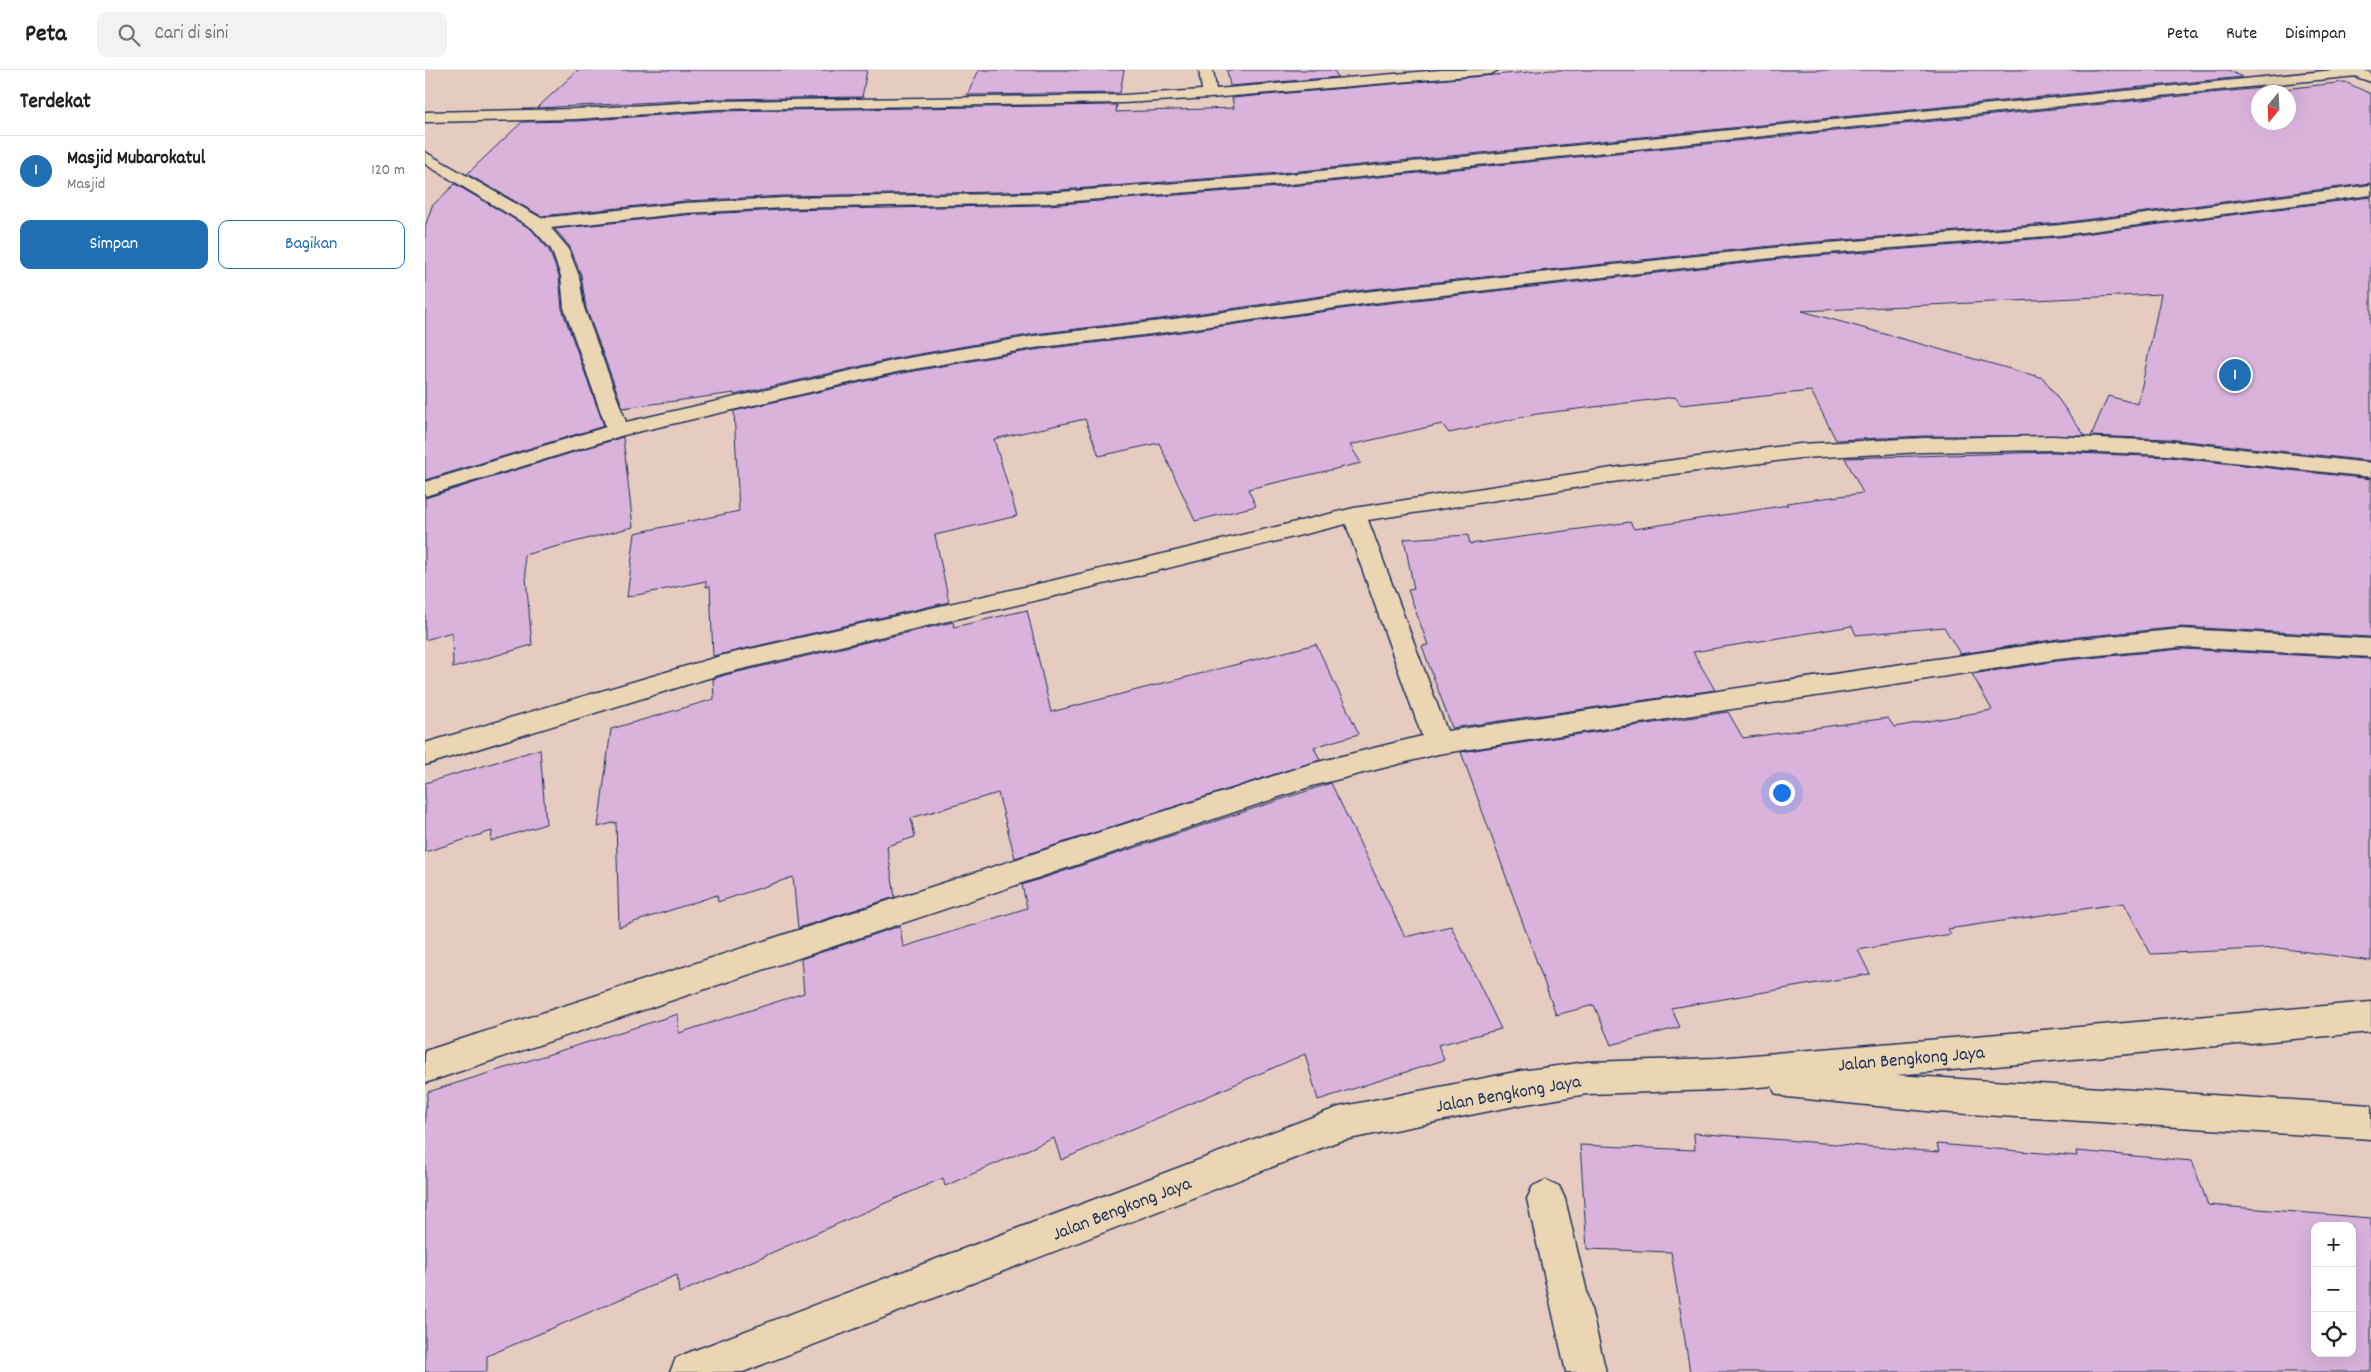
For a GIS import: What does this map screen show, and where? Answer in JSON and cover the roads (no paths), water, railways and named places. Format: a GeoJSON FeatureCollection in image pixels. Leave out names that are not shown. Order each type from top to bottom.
{"type":"FeatureCollection","features":[{"type":"Feature","properties":{"kind":"street"},"geometry":{"type":"LineString","coordinates":[[1207,70],[1210,94]]}},
{"type":"Feature","properties":{"kind":"street"},"geometry":{"type":"LineString","coordinates":[[425,117],[577,114],[716,105],[1123,99],[1210,94],[1491,70]]}},
{"type":"Feature","properties":{"kind":"street"},"geometry":{"type":"LineString","coordinates":[[538,224],[685,208],[783,203],[1048,198],[1280,180],[2360,74]]}},
{"type":"Feature","properties":{"kind":"street"},"geometry":{"type":"LineString","coordinates":[[425,157],[538,224],[559,248],[571,276],[574,308],[618,430]]}},
{"type":"Feature","properties":{"kind":"street"},"geometry":{"type":"LineString","coordinates":[[425,489],[618,430],[897,366],[1034,342],[1160,328],[1373,297],[1790,251],[2060,230],[2371,190]]}},
{"type":"Feature","properties":{"kind":"street"},"geometry":{"type":"LineString","coordinates":[[425,754],[724,664],[1055,588],[1354,515],[1612,475],[1800,451],[1923,445],[2052,443],[2168,448],[2371,470]]}},
{"type":"Feature","properties":{"kind":"street"},"geometry":{"type":"LineString","coordinates":[[1354,515],[1438,743]]}},
{"type":"Feature","properties":{"kind":"street"},"geometry":{"type":"LineString","coordinates":[[425,1067],[1309,775],[1438,743],[2057,650],[2182,638],[2371,648]]}},
{"type":"Feature","properties":{"kind":"street","name":"Jalan Bengkong Jaya"},"geometry":{"type":"LineString","coordinates":[[690,1372],[1339,1124],[1520,1088],[1587,1078],[1718,1074],[2371,1017]]}},
{"type":"Feature","properties":{"kind":"street"},"geometry":{"type":"LineString","coordinates":[[1718,1074],[1937,1095],[2371,1122]]}},
{"type":"Feature","properties":{"kind":"street"},"geometry":{"type":"LineString","coordinates":[[1546,1199],[1586,1372]]}},
{"type":"Feature","properties":{"kind":"place","name":"Masjid Mubarokatul"},"geometry":{"type":"Point","coordinates":[2235,375]}}]}
